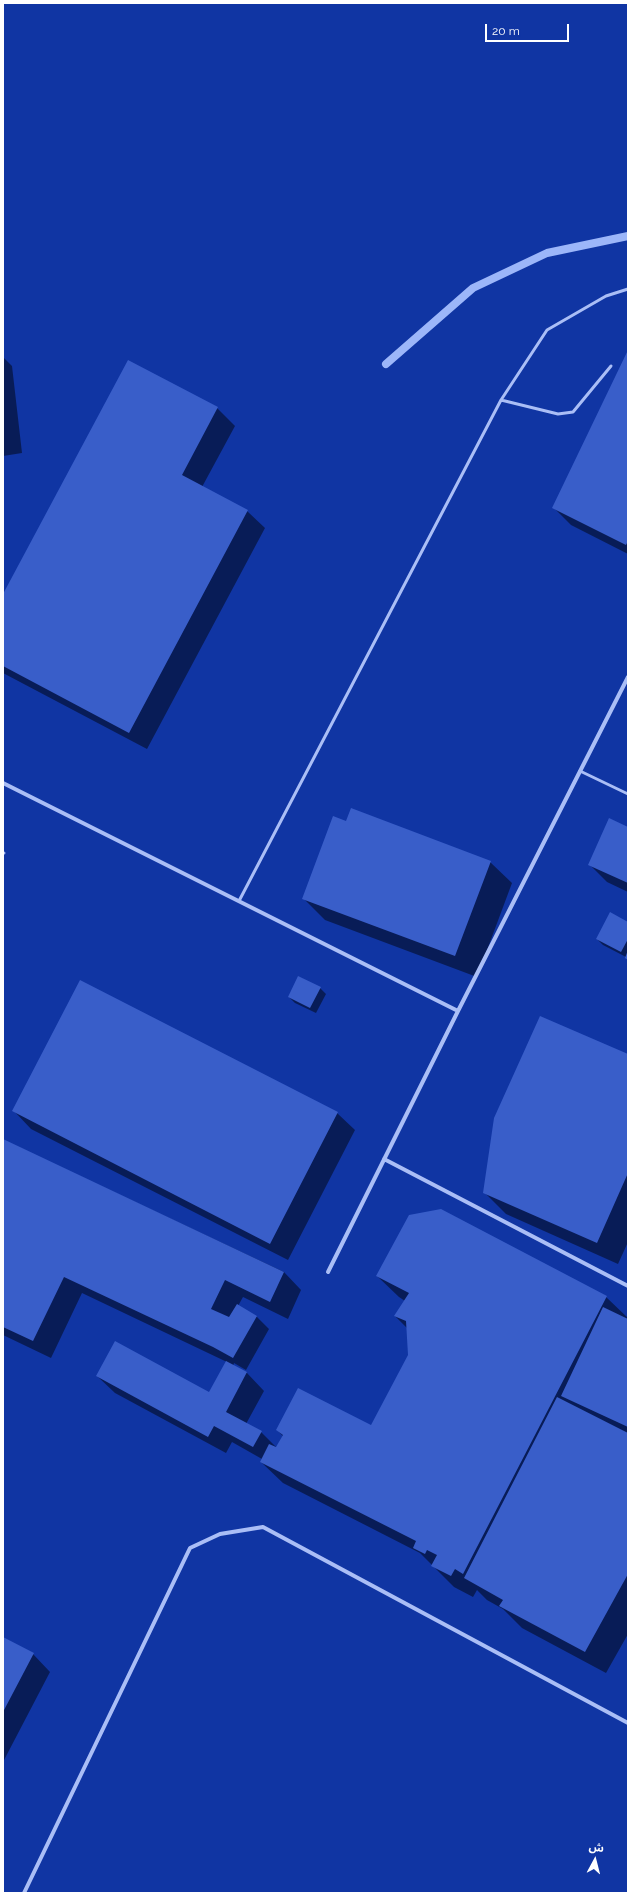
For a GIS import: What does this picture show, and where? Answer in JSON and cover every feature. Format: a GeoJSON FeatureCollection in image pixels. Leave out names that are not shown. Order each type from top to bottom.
{"type":"FeatureCollection","features":[{"type":"Feature","properties":{"kind":"street"},"geometry":{"type":"LineString","coordinates":[[328,1272],[458,1011],[628,677]]}},
{"type":"Feature","properties":{"kind":"street"},"geometry":{"type":"LineString","coordinates":[[3,783],[458,1011]]}},
{"type":"Feature","properties":{"kind":"street"},"geometry":{"type":"LineString","coordinates":[[384,1159],[628,1286]]}},
{"type":"Feature","properties":{"kind":"street"},"geometry":{"type":"LineString","coordinates":[[24,1893],[190,1548],[220,1534],[263,1527],[628,1723]]}},
{"type":"Feature","properties":{"kind":"lane"},"geometry":{"type":"LineString","coordinates":[[239,901],[501,400],[547,330],[606,296],[628,289]]}},
{"type":"Feature","properties":{"kind":"lane"},"geometry":{"type":"LineString","coordinates":[[501,400],[558,414],[573,412],[612,366]]}},
{"type":"Feature","properties":{"kind":"lane"},"geometry":{"type":"LineString","coordinates":[[580,771],[628,794]]}},
{"type":"Feature","properties":{"kind":"building"},"geometry":{"type":"Polygon","coordinates":[[[628,350],[628,541],[626,545],[552,508],[628,350]]]}},
{"type":"Feature","properties":{"kind":"building"},"geometry":{"type":"Polygon","coordinates":[[[128,360],[218,407],[182,475],[248,510],[129,733],[3,666],[3,594],[128,360]]]}},
{"type":"Feature","properties":{"kind":"building"},"geometry":{"type":"Polygon","coordinates":[[[351,808],[491,861],[455,956],[302,899],[333,816],[346,821],[351,808]]]}},
{"type":"Feature","properties":{"kind":"building"},"geometry":{"type":"Polygon","coordinates":[[[609,818],[628,827],[628,883],[588,865],[609,818]]]}},
{"type":"Feature","properties":{"kind":"building"},"geometry":{"type":"Polygon","coordinates":[[[610,912],[628,922],[628,939],[621,952],[596,939],[610,912]]]}},
{"type":"Feature","properties":{"kind":"building"},"geometry":{"type":"Polygon","coordinates":[[[628,950],[628,960],[625,958],[628,950]]]}},
{"type":"Feature","properties":{"kind":"building"},"geometry":{"type":"Polygon","coordinates":[[[298,976],[321,987],[310,1008],[288,997],[298,976]]]}},
{"type":"Feature","properties":{"kind":"building"},"geometry":{"type":"Polygon","coordinates":[[[80,980],[338,1112],[270,1244],[12,1111],[80,980]]]}},
{"type":"Feature","properties":{"kind":"building"},"geometry":{"type":"Polygon","coordinates":[[[540,1016],[628,1054],[628,1173],[597,1243],[483,1193],[494,1118],[540,1016]]]}},
{"type":"Feature","properties":{"kind":"building"},"geometry":{"type":"Polygon","coordinates":[[[3,1139],[284,1272],[270,1302],[225,1280],[211,1309],[229,1317],[237,1304],[257,1316],[233,1358],[213,1347],[64,1277],[33,1341],[3,1327],[3,1139]]]}},
{"type":"Feature","properties":{"kind":"building"},"geometry":{"type":"Polygon","coordinates":[[[441,1209],[607,1296],[463,1574],[455,1569],[451,1576],[431,1566],[437,1555],[427,1550],[425,1554],[413,1548],[416,1541],[260,1462],[269,1444],[276,1447],[283,1435],[276,1430],[298,1388],[371,1425],[408,1355],[406,1321],[394,1316],[409,1293],[376,1276],[409,1215],[441,1209]]]}},
{"type":"Feature","properties":{"kind":"building"},"geometry":{"type":"Polygon","coordinates":[[[603,1307],[628,1319],[628,1427],[561,1396],[603,1307]]]}},
{"type":"Feature","properties":{"kind":"building"},"geometry":{"type":"Polygon","coordinates":[[[115,1341],[209,1392],[226,1361],[247,1372],[226,1412],[262,1431],[253,1447],[214,1426],[208,1437],[96,1376],[115,1341]]]}},
{"type":"Feature","properties":{"kind":"building"},"geometry":{"type":"Polygon","coordinates":[[[557,1397],[628,1433],[628,1574],[585,1652],[499,1606],[503,1600],[464,1578],[557,1397]]]}},
{"type":"Feature","properties":{"kind":"building"},"geometry":{"type":"Polygon","coordinates":[[[3,1637],[34,1653],[3,1712],[3,1637]]]}},
{"type":"Feature","properties":{"kind":"waterway"},"geometry":{"type":"LineString","coordinates":[[386,364],[473,288],[547,253],[628,236]]}}]}
